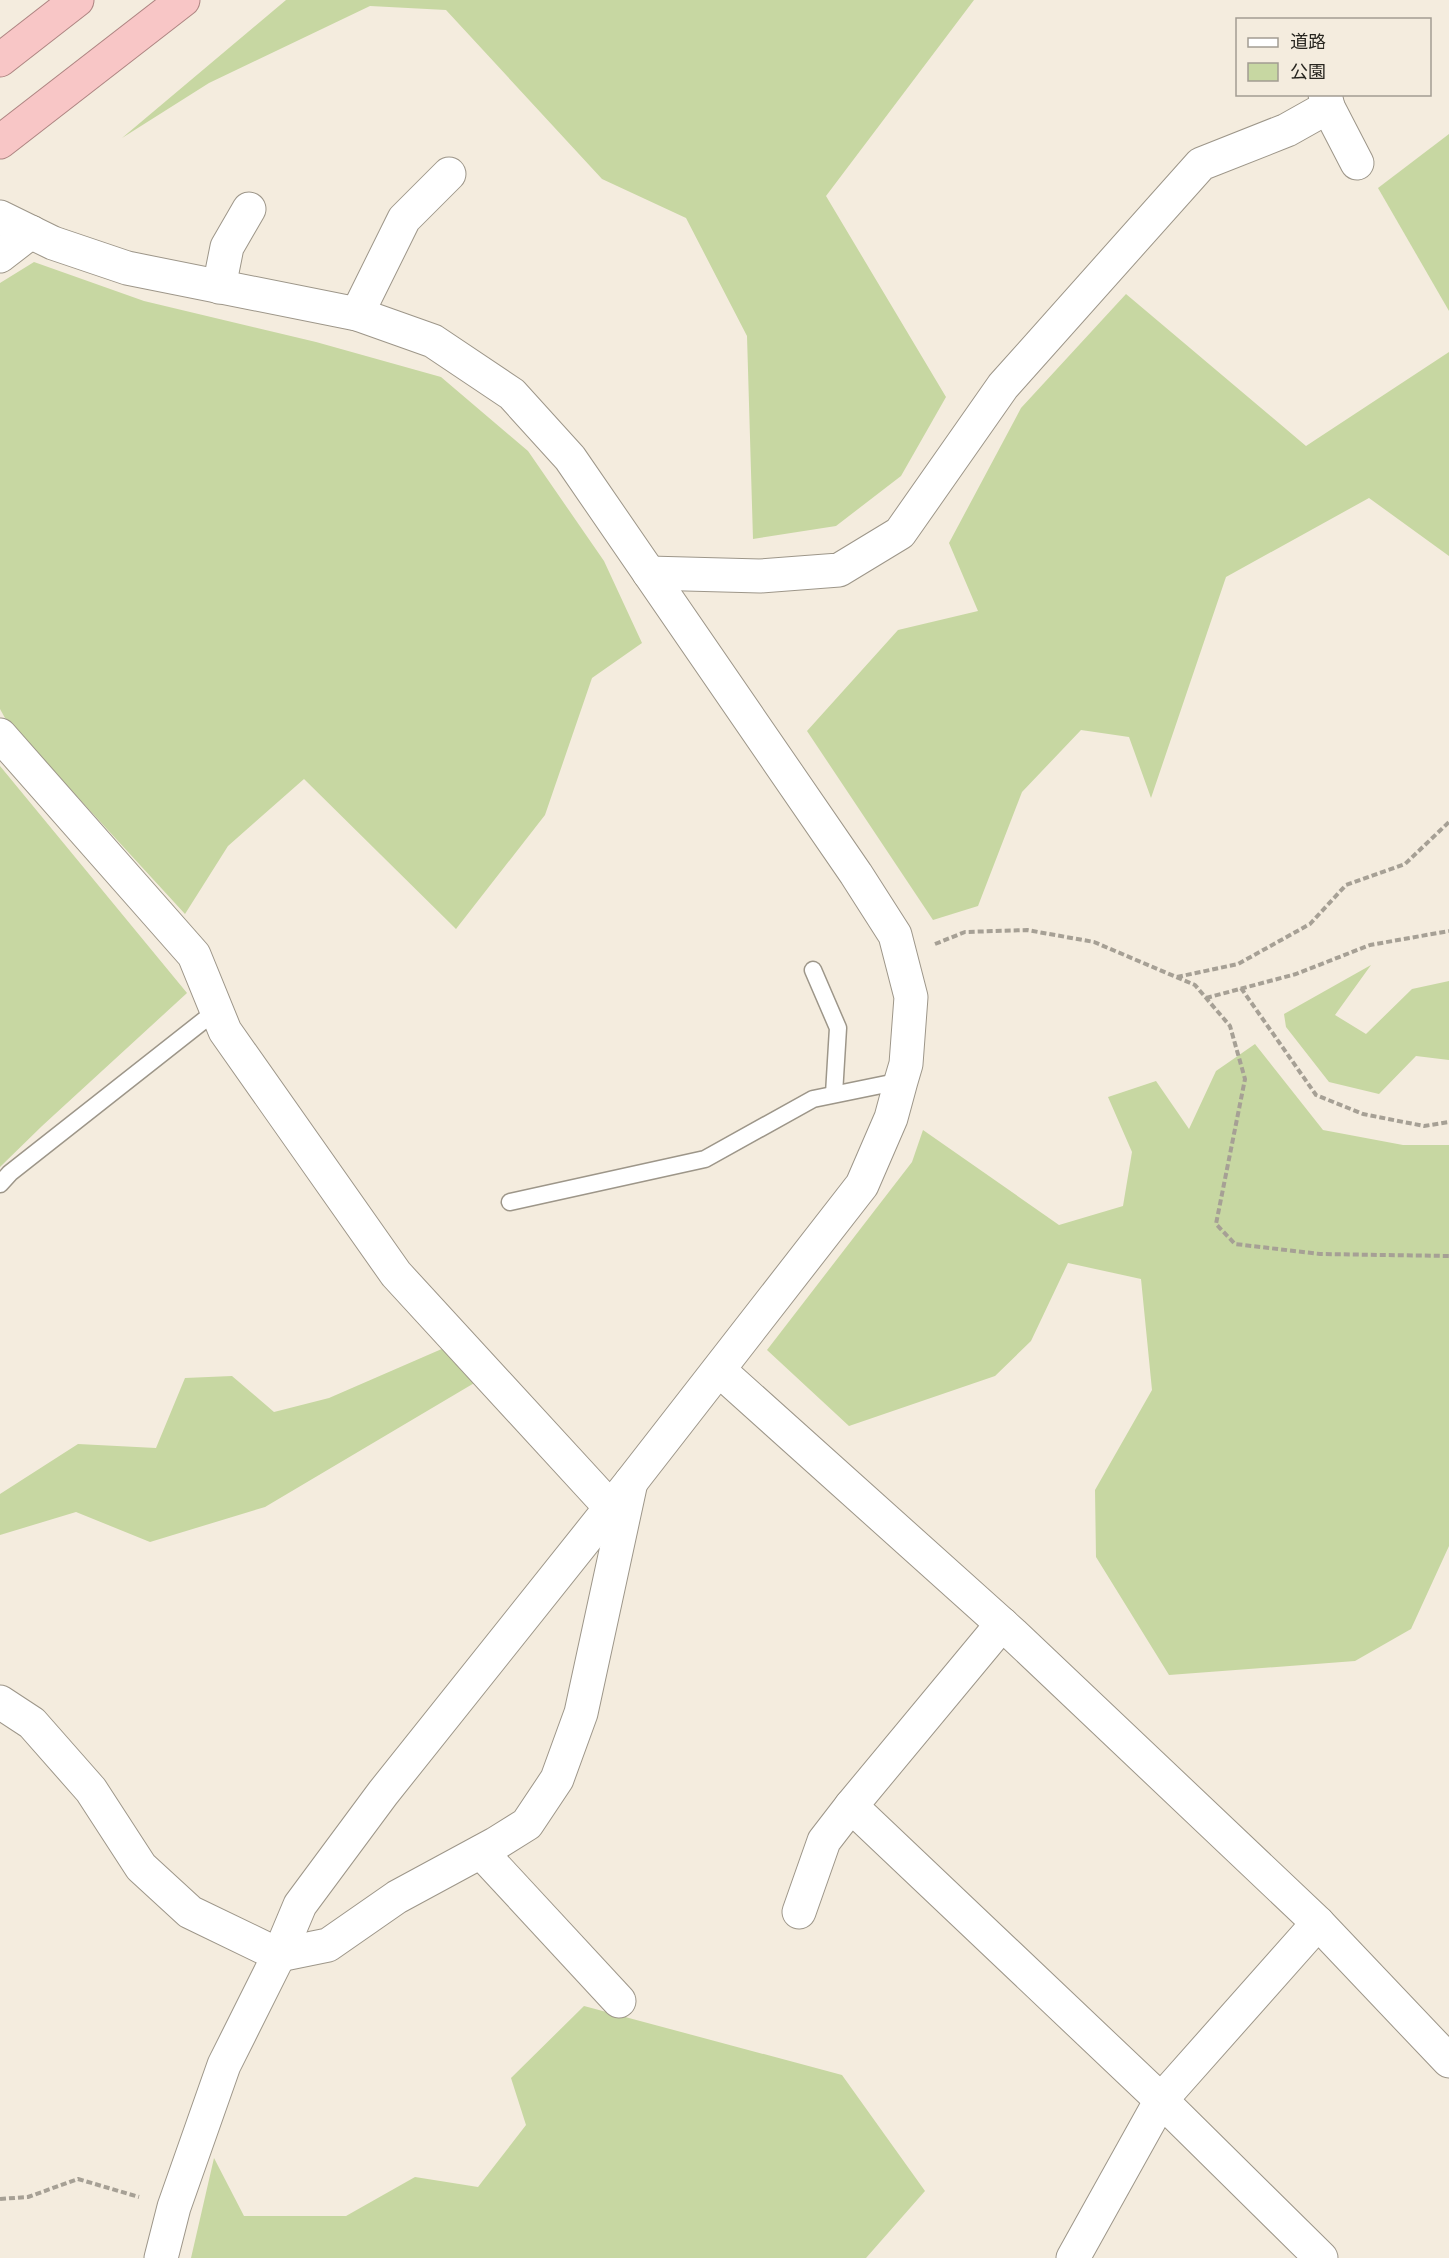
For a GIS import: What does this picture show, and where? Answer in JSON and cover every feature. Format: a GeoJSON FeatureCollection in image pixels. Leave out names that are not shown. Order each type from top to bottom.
{"type":"FeatureCollection","features":[{"type":"Feature","properties":{"kind":"highway"},"geometry":{"type":"LineString","coordinates":[[0,60],[77,0]]}},
{"type":"Feature","properties":{"kind":"highway"},"geometry":{"type":"LineString","coordinates":[[0,142],[183,0]]}},
{"type":"Feature","properties":{"kind":"street"},"geometry":{"type":"LineString","coordinates":[[649,573],[760,576],[839,570],[900,533],[1003,386],[1201,164],[1287,130],[1327,101],[1357,163]]}},
{"type":"Feature","properties":{"kind":"street"},"geometry":{"type":"LineString","coordinates":[[357,314],[404,219],[449,174]]}},
{"type":"Feature","properties":{"kind":"street"},"geometry":{"type":"LineString","coordinates":[[219,287],[227,247],[249,209]]}},
{"type":"Feature","properties":{"kind":"street"},"geometry":{"type":"LineString","coordinates":[[0,217],[52,243],[127,268],[357,314],[433,341],[512,394],[570,458],[856,874],[895,934],[911,997],[906,1064],[891,1118],[862,1185],[632,1482],[383,1793],[300,1905],[279,1955],[224,2065],[174,2207],[161,2258]]}},
{"type":"Feature","properties":{"kind":"street"},"geometry":{"type":"LineString","coordinates":[[0,256],[31,232]]}},
{"type":"Feature","properties":{"kind":"street"},"geometry":{"type":"LineString","coordinates":[[0,735],[194,955],[225,1031],[396,1274],[610,1508]]}},
{"type":"Feature","properties":{"kind":"street"},"geometry":{"type":"LineString","coordinates":[[719,1370],[1002,1624],[1318,1923],[1449,2061]]}},
{"type":"Feature","properties":{"kind":"street"},"geometry":{"type":"LineString","coordinates":[[0,1702],[32,1723],[92,1790],[141,1868],[190,1912],[279,1955],[328,1945],[397,1898],[527,1824],[557,1779],[581,1713],[632,1482]]}},
{"type":"Feature","properties":{"kind":"street"},"geometry":{"type":"LineString","coordinates":[[799,1912],[824,1841],[1002,1624]]}},
{"type":"Feature","properties":{"kind":"street"},"geometry":{"type":"LineString","coordinates":[[851,1806],[1161,2100],[1321,2258]]}},
{"type":"Feature","properties":{"kind":"street"},"geometry":{"type":"LineString","coordinates":[[481,1852],[619,2001]]}},
{"type":"Feature","properties":{"kind":"street"},"geometry":{"type":"LineString","coordinates":[[1074,2258],[1161,2100],[1318,1923]]}},
{"type":"Feature","properties":{"kind":"lane"},"geometry":{"type":"LineString","coordinates":[[813,970],[838,1028],[834,1094]]}},
{"type":"Feature","properties":{"kind":"lane"},"geometry":{"type":"LineString","coordinates":[[0,1184],[10,1173],[216,1010]]}},
{"type":"Feature","properties":{"kind":"lane"},"geometry":{"type":"LineString","coordinates":[[510,1202],[705,1159],[813,1099],[901,1081]]}},
{"type":"Feature","properties":{"kind":"path"},"geometry":{"type":"LineString","coordinates":[[1177,977],[1238,964],[1310,924],[1346,885],[1404,864],[1449,822]]}},
{"type":"Feature","properties":{"kind":"path"},"geometry":{"type":"LineString","coordinates":[[901,957],[965,932],[1026,930],[1094,942],[1195,986],[1230,1026],[1245,1079],[1216,1224],[1234,1244],[1320,1254],[1449,1256]]}},
{"type":"Feature","properties":{"kind":"path"},"geometry":{"type":"LineString","coordinates":[[1206,998],[1296,974],[1370,945],[1449,931]]}},
{"type":"Feature","properties":{"kind":"path"},"geometry":{"type":"LineString","coordinates":[[1241,988],[1316,1095],[1363,1114],[1424,1126],[1449,1122]]}},
{"type":"Feature","properties":{"kind":"path"},"geometry":{"type":"LineString","coordinates":[[0,2199],[28,2197],[78,2179],[174,2207]]}},
{"type":"Feature","properties":{"kind":"green space"},"geometry":{"type":"Polygon","coordinates":[[[286,0],[974,0],[826,196],[946,397],[901,476],[836,526],[753,539],[747,336],[686,218],[602,179],[446,10],[370,6],[209,83],[122,138],[286,0]]]}},
{"type":"Feature","properties":{"kind":"green space"},"geometry":{"type":"Polygon","coordinates":[[[1449,134],[1449,311],[1378,188],[1449,134]]]}},
{"type":"Feature","properties":{"kind":"green space"},"geometry":{"type":"Polygon","coordinates":[[[34,262],[144,301],[316,342],[441,377],[528,451],[604,561],[642,643],[592,678],[545,815],[456,929],[304,779],[228,846],[185,914],[5,718],[0,709],[0,283],[34,262]]]}},
{"type":"Feature","properties":{"kind":"green space"},"geometry":{"type":"Polygon","coordinates":[[[1126,294],[1306,446],[1449,352],[1449,556],[1369,498],[1226,577],[1151,798],[1129,737],[1081,730],[1022,792],[978,906],[933,920],[807,731],[898,630],[978,611],[949,543],[1021,408],[1126,294]]]}},
{"type":"Feature","properties":{"kind":"green space"},"geometry":{"type":"Polygon","coordinates":[[[0,766],[187,993],[0,1167],[0,766]]]}},
{"type":"Feature","properties":{"kind":"green space"},"geometry":{"type":"Polygon","coordinates":[[[1371,965],[1335,1015],[1366,1034],[1412,989],[1449,981],[1449,1060],[1416,1056],[1379,1094],[1329,1082],[1286,1027],[1284,1014],[1371,965]]]}},
{"type":"Feature","properties":{"kind":"green space"},"geometry":{"type":"Polygon","coordinates":[[[1255,1044],[1323,1130],[1403,1145],[1449,1145],[1449,1546],[1411,1629],[1355,1661],[1169,1675],[1096,1557],[1095,1490],[1152,1390],[1141,1279],[1068,1263],[1031,1341],[995,1376],[849,1426],[767,1350],[912,1162],[923,1130],[1059,1225],[1123,1206],[1132,1152],[1108,1097],[1156,1081],[1189,1129],[1216,1071],[1255,1044]]]}},
{"type":"Feature","properties":{"kind":"green space"},"geometry":{"type":"Polygon","coordinates":[[[444,1348],[476,1382],[265,1507],[150,1542],[76,1512],[0,1535],[0,1494],[78,1444],[156,1448],[185,1378],[232,1376],[274,1412],[329,1398],[444,1348]]]}},
{"type":"Feature","properties":{"kind":"green space"},"geometry":{"type":"Polygon","coordinates":[[[584,2006],[842,2075],[925,2191],[866,2258],[191,2258],[214,2158],[244,2216],[346,2216],[415,2177],[478,2187],[526,2125],[511,2078],[584,2006]]]}}]}
